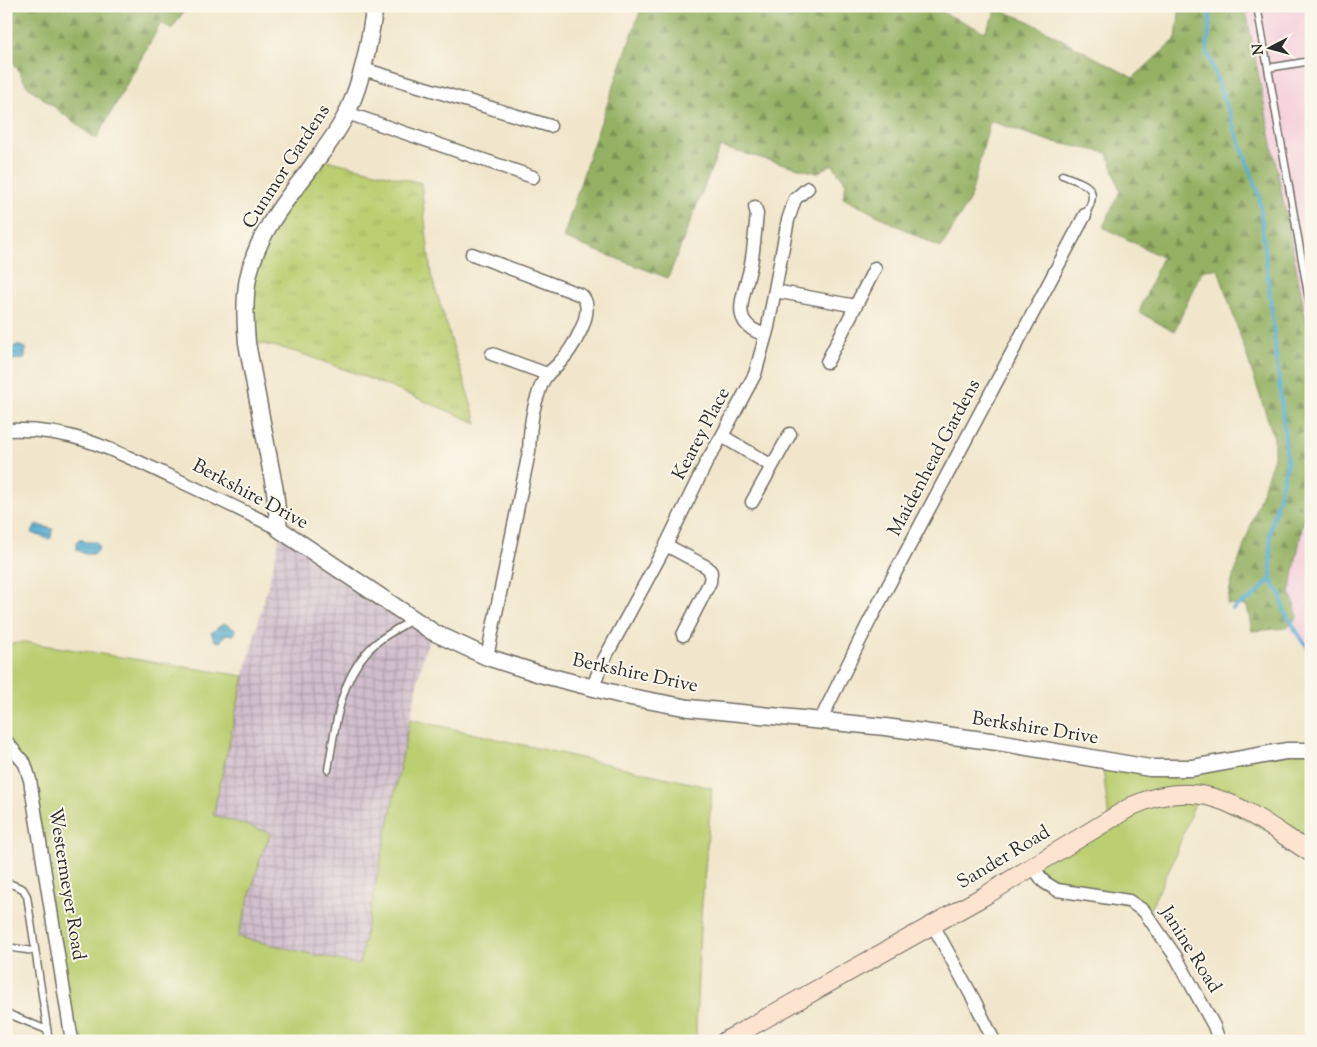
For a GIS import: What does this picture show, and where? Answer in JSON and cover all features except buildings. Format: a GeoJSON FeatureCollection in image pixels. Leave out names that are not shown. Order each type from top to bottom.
{"type":"FeatureCollection","features":[{"type":"Feature","properties":{"kind":"main road","name":"Sander Road"},"geometry":{"type":"LineString","coordinates":[[725,1041],[933,925],[1132,806],[1152,797],[1176,793],[1214,797],[1237,806],[1311,853]]}},
{"type":"Feature","properties":{"kind":"street","name":"Cunmor Gardens"},"geometry":{"type":"LineString","coordinates":[[279,529],[275,491],[247,343],[245,319],[248,279],[252,262],[269,225],[333,138],[347,114],[363,69],[375,6]]}},
{"type":"Feature","properties":{"kind":"street"},"geometry":{"type":"LineString","coordinates":[[363,69],[550,126]]}},
{"type":"Feature","properties":{"kind":"street"},"geometry":{"type":"LineString","coordinates":[[347,114],[533,177]]}},
{"type":"Feature","properties":{"kind":"street","name":"Kearey Place"},"geometry":{"type":"LineString","coordinates":[[593,687],[601,665],[666,545],[707,460],[755,374],[766,336],[788,220],[795,198],[808,188]]}},
{"type":"Feature","properties":{"kind":"street"},"geometry":{"type":"LineString","coordinates":[[754,207],[758,214],[751,264],[741,302],[741,310],[742,316],[749,328],[766,336]]}},
{"type":"Feature","properties":{"kind":"street","name":"Maidenhead Gardens"},"geometry":{"type":"LineString","coordinates":[[820,720],[869,622],[1085,215]]}},
{"type":"Feature","properties":{"kind":"street"},"geometry":{"type":"LineString","coordinates":[[472,254],[581,295],[585,298],[587,304],[585,319],[571,348],[559,364],[547,374],[530,418],[529,452],[487,657]]}},
{"type":"Feature","properties":{"kind":"street"},"geometry":{"type":"LineString","coordinates":[[827,362],[875,268]]}},
{"type":"Feature","properties":{"kind":"street"},"geometry":{"type":"LineString","coordinates":[[775,291],[856,306]]}},
{"type":"Feature","properties":{"kind":"street"},"geometry":{"type":"LineString","coordinates":[[492,354],[547,374]]}},
{"type":"Feature","properties":{"kind":"street","name":"Berkshire Drive"},"geometry":{"type":"LineString","coordinates":[[6,430],[51,432],[87,440],[139,462],[279,529],[447,640],[487,657],[540,674],[625,696],[689,708],[885,727],[998,742],[1150,768],[1192,768],[1286,751],[1311,752]]}},
{"type":"Feature","properties":{"kind":"street"},"geometry":{"type":"LineString","coordinates":[[752,502],[790,434]]}},
{"type":"Feature","properties":{"kind":"street"},"geometry":{"type":"LineString","coordinates":[[722,436],[772,466]]}},
{"type":"Feature","properties":{"kind":"street"},"geometry":{"type":"LineString","coordinates":[[666,545],[707,567],[711,572],[710,582],[683,635]]}},
{"type":"Feature","properties":{"kind":"street","name":"Westermeyer Road"},"geometry":{"type":"LineString","coordinates":[[8,747],[25,764],[30,780],[72,1041]]}},
{"type":"Feature","properties":{"kind":"street","name":"Janine Road"},"geometry":{"type":"LineString","coordinates":[[1032,866],[1044,882],[1057,890],[1129,901],[1144,911],[1176,957],[1214,1026],[1219,1041]]}},
{"type":"Feature","properties":{"kind":"street"},"geometry":{"type":"LineString","coordinates":[[933,925],[994,1041]]}},
{"type":"Feature","properties":{"kind":"lane"},"geometry":{"type":"LineString","coordinates":[[1257,6],[1311,311]]}},
{"type":"Feature","properties":{"kind":"lane"},"geometry":{"type":"LineString","coordinates":[[1268,68],[1311,61]]}},
{"type":"Feature","properties":{"kind":"lane"},"geometry":{"type":"LineString","coordinates":[[1062,175],[1083,182],[1090,187],[1092,204],[1085,215]]}},
{"type":"Feature","properties":{"kind":"lane"},"geometry":{"type":"LineString","coordinates":[[328,770],[337,714],[351,674],[358,663],[377,642],[413,619]]}},
{"type":"Feature","properties":{"kind":"lane"},"geometry":{"type":"LineString","coordinates":[[6,882],[23,889],[26,896],[49,1041]]}},
{"type":"Feature","properties":{"kind":"lane"},"geometry":{"type":"LineString","coordinates":[[6,947],[34,951]]}},
{"type":"Feature","properties":{"kind":"lane"},"geometry":{"type":"LineString","coordinates":[[6,1013],[47,1030]]}},
{"type":"Feature","properties":{"kind":"shaded area"},"geometry":{"type":"Polygon","coordinates":[[[1245,6],[1311,6],[1311,344],[1304,306],[1245,6]]]}},
{"type":"Feature","properties":{"kind":"shaded area"},"geometry":{"type":"Polygon","coordinates":[[[1311,481],[1311,654],[1287,628],[1298,616],[1290,592],[1311,481]]]}},
{"type":"Feature","properties":{"kind":"shaded area"},"geometry":{"type":"Polygon","coordinates":[[[280,531],[433,633],[424,652],[359,965],[238,937],[262,853],[271,833],[213,815],[244,676],[277,551],[280,531]]]}},
{"type":"Feature","properties":{"kind":"green space"},"geometry":{"type":"Polygon","coordinates":[[[6,6],[187,6],[172,29],[161,23],[96,139],[27,86],[6,49],[6,6]]]}},
{"type":"Feature","properties":{"kind":"green space"},"geometry":{"type":"Polygon","coordinates":[[[642,6],[929,6],[985,32],[997,9],[1026,20],[1133,78],[1176,39],[1180,6],[1245,6],[1311,344],[1311,481],[1290,592],[1298,616],[1287,628],[1252,631],[1247,606],[1227,604],[1231,584],[1274,457],[1274,438],[1218,269],[1202,270],[1174,332],[1139,312],[1162,257],[1103,227],[1120,191],[1108,153],[1049,141],[990,121],[970,199],[941,248],[843,198],[846,183],[832,164],[817,173],[720,147],[668,278],[563,238],[591,150],[642,6]]]}},
{"type":"Feature","properties":{"kind":"green space"},"geometry":{"type":"Polygon","coordinates":[[[318,158],[421,183],[431,275],[477,423],[307,356],[273,346],[248,342],[253,261],[318,158]]]}},
{"type":"Feature","properties":{"kind":"green space"},"geometry":{"type":"Polygon","coordinates":[[[24,642],[244,676],[213,815],[271,833],[262,853],[238,937],[359,965],[410,719],[712,788],[700,927],[697,1041],[73,1041],[31,780],[6,740],[6,645],[24,642]]]}},
{"type":"Feature","properties":{"kind":"green space"},"geometry":{"type":"Polygon","coordinates":[[[1311,751],[1311,853],[1198,795],[1173,861],[1147,915],[1140,907],[1058,889],[1032,866],[1109,820],[1102,760],[1150,767],[1311,751]]]}},
{"type":"Feature","properties":{"kind":"water"},"geometry":{"type":"Polygon","coordinates":[[[17,345],[26,348],[25,358],[23,360],[8,360],[6,354],[8,349],[17,345]]]}},
{"type":"Feature","properties":{"kind":"water"},"geometry":{"type":"Polygon","coordinates":[[[36,524],[53,529],[51,538],[48,539],[32,533],[36,524]]]}},
{"type":"Feature","properties":{"kind":"water"},"geometry":{"type":"Polygon","coordinates":[[[79,539],[85,542],[96,542],[99,546],[98,551],[93,554],[85,554],[77,550],[76,542],[79,539]]]}},
{"type":"Feature","properties":{"kind":"water"},"geometry":{"type":"Polygon","coordinates":[[[224,623],[236,630],[234,635],[226,634],[220,642],[215,641],[211,633],[224,623]]]}},
{"type":"Feature","properties":{"kind":"waterway"},"geometry":{"type":"LineString","coordinates":[[1211,6],[1207,52],[1259,195],[1287,464],[1270,531],[1271,579],[1252,598],[1233,609]]}},
{"type":"Feature","properties":{"kind":"waterway"},"geometry":{"type":"LineString","coordinates":[[1271,579],[1281,596],[1284,611],[1302,640],[1311,650]]}}]}
